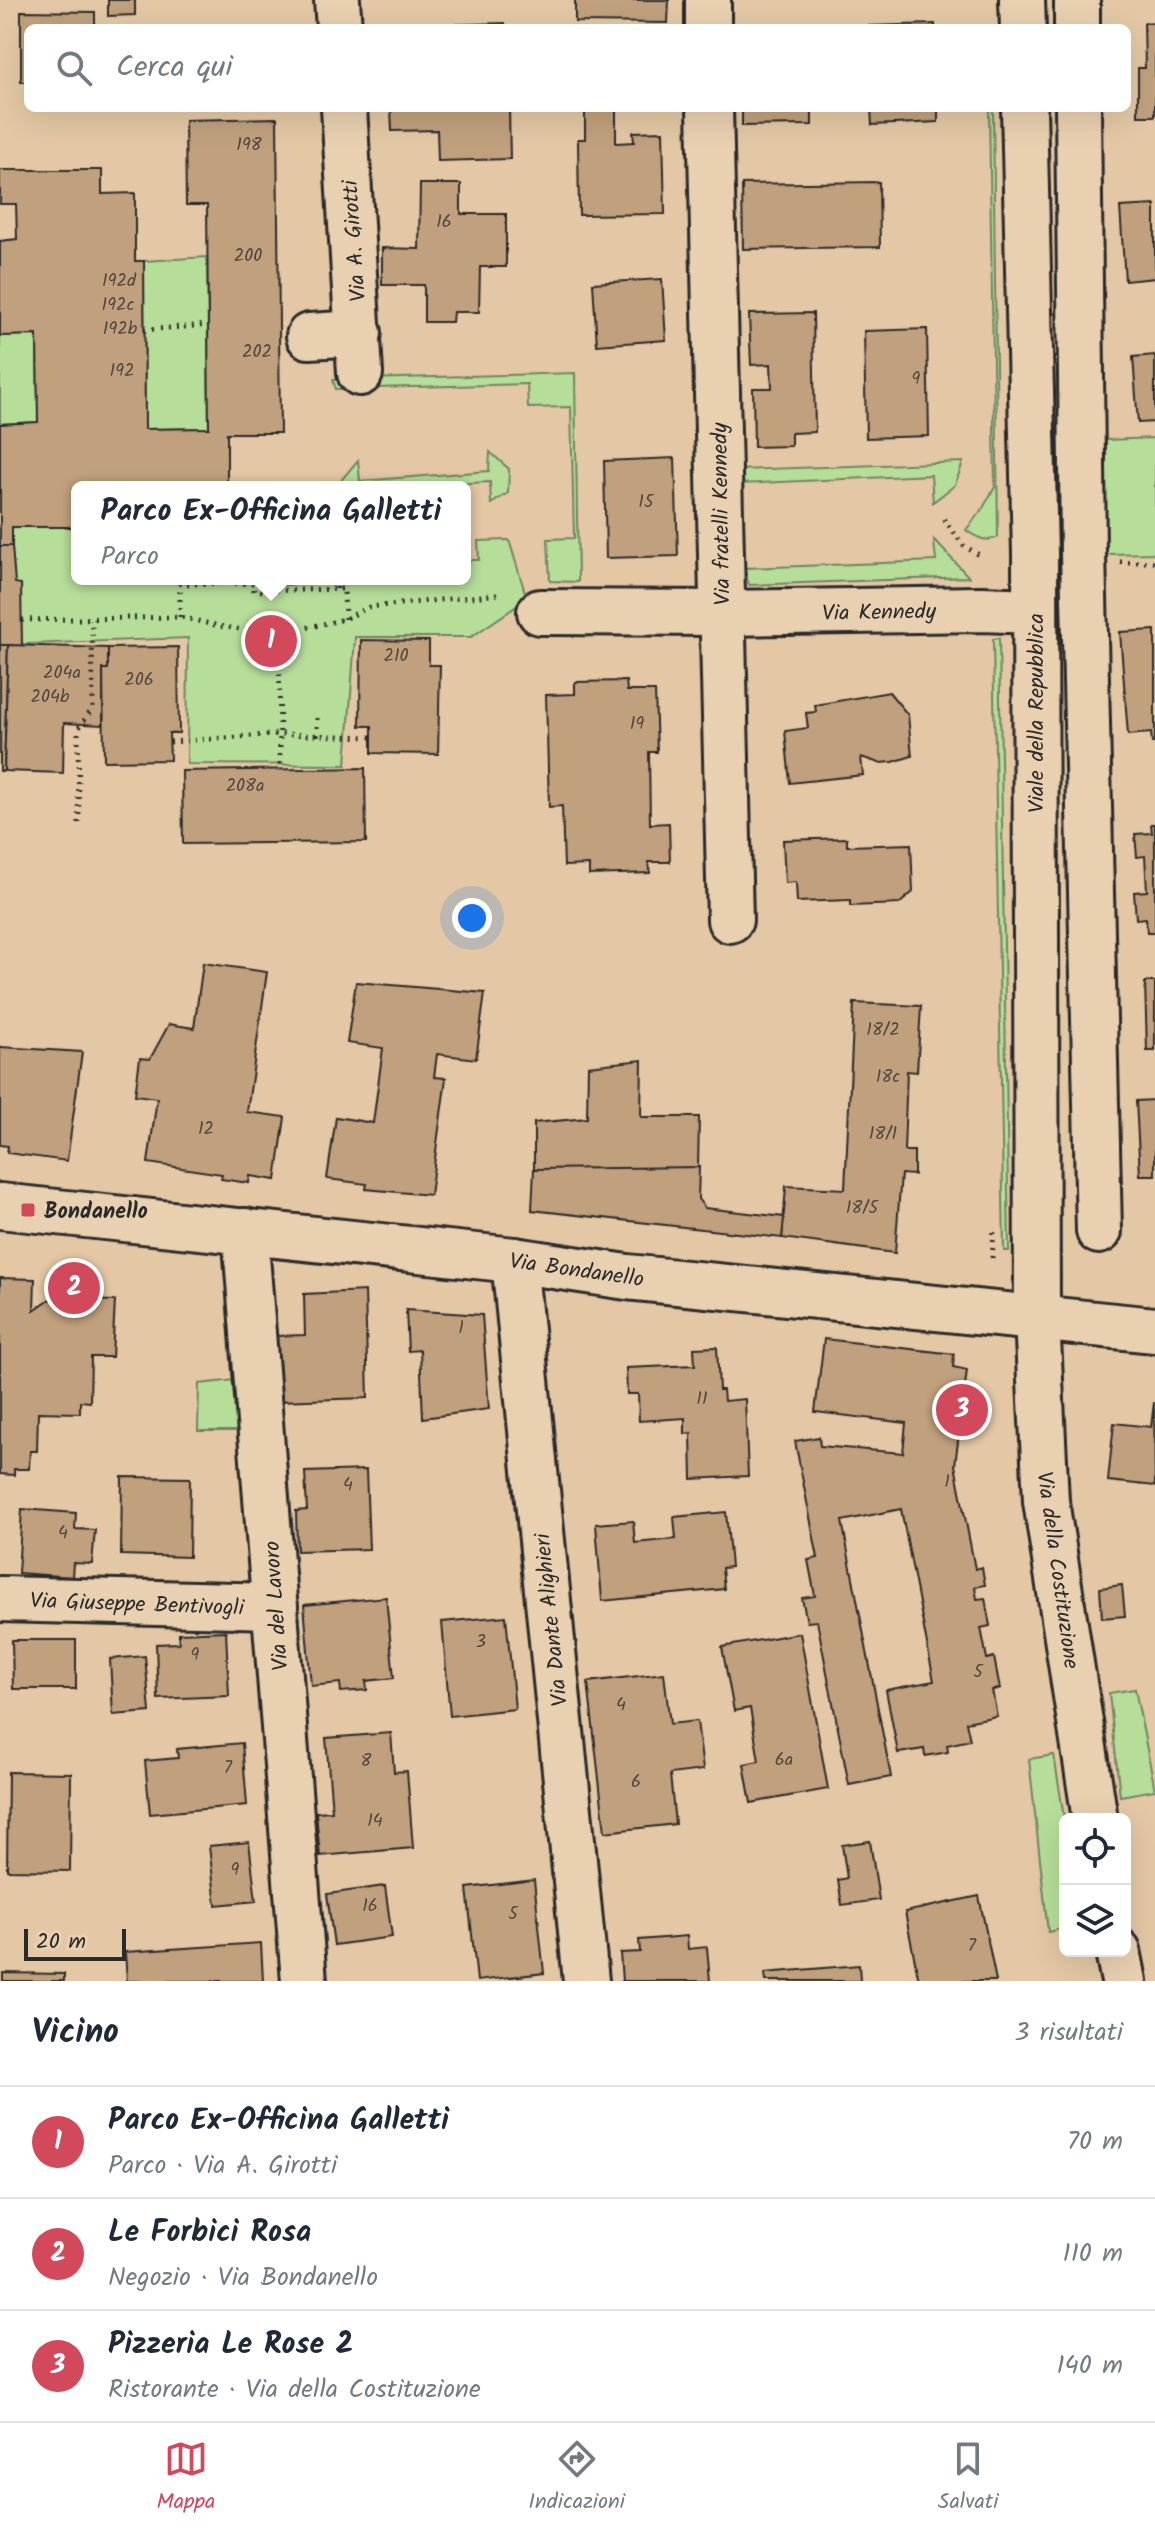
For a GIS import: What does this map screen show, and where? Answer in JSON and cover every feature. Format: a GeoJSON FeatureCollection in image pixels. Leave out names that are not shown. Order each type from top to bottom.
{"type":"FeatureCollection","features":[{"type":"Feature","properties":{"kind":"street"},"geometry":{"type":"LineString","coordinates":[[337,0],[339,24]]}},
{"type":"Feature","properties":{"kind":"street"},"geometry":{"type":"LineString","coordinates":[[708,0],[708,24]]}},
{"type":"Feature","properties":{"kind":"street"},"geometry":{"type":"LineString","coordinates":[[1022,0],[1023,24]]}},
{"type":"Feature","properties":{"kind":"street"},"geometry":{"type":"LineString","coordinates":[[1077,0],[1077,24]]}},
{"type":"Feature","properties":{"kind":"street","name":"Via A. Girotti"},"geometry":{"type":"LineString","coordinates":[[309,336],[360,353],[344,112]]}},
{"type":"Feature","properties":{"kind":"street","name":"Via fratelli Kennedy"},"geometry":{"type":"LineString","coordinates":[[710,112],[730,920]]}},
{"type":"Feature","properties":{"kind":"street","name":"Viale della Repubblica"},"geometry":{"type":"LineString","coordinates":[[1024,112],[1035,611],[1037,1319]]}},
{"type":"Feature","properties":{"kind":"street"},"geometry":{"type":"LineString","coordinates":[[1078,112],[1083,553],[1099,1231]]}},
{"type":"Feature","properties":{"kind":"street","name":"Via Kennedy"},"geometry":{"type":"LineString","coordinates":[[540,612],[1035,611]]}},
{"type":"Feature","properties":{"kind":"street","name":"Via Bondanello"},"geometry":{"type":"LineString","coordinates":[[0,1206],[514,1260],[627,1277],[1155,1330]]}},
{"type":"Feature","properties":{"kind":"street","name":"Via del Lavoro"},"geometry":{"type":"LineString","coordinates":[[245,1231],[304,1981]]}},
{"type":"Feature","properties":{"kind":"street","name":"Via Dante Alighieri"},"geometry":{"type":"LineString","coordinates":[[514,1260],[586,1981]]}},
{"type":"Feature","properties":{"kind":"street","name":"Via della Costituzione"},"geometry":{"type":"LineString","coordinates":[[1037,1319],[1046,1501],[1094,1813]]}},
{"type":"Feature","properties":{"kind":"street","name":"Via Giuseppe Bentivogli"},"geometry":{"type":"LineString","coordinates":[[0,1599],[275,1606]]}},
{"type":"Feature","properties":{"kind":"street"},"geometry":{"type":"LineString","coordinates":[[1119,1957],[1124,1981]]}},
{"type":"Feature","properties":{"kind":"path"},"geometry":{"type":"LineString","coordinates":[[144,330],[208,325]]}},
{"type":"Feature","properties":{"kind":"path"},"geometry":{"type":"LineString","coordinates":[[944,519],[964,546],[981,556]]}},
{"type":"Feature","properties":{"kind":"path"},"geometry":{"type":"LineString","coordinates":[[180,585],[180,617]]}},
{"type":"Feature","properties":{"kind":"path"},"geometry":{"type":"LineString","coordinates":[[253,585],[254,591],[344,589],[345,619]]}},
{"type":"Feature","properties":{"kind":"path"},"geometry":{"type":"LineString","coordinates":[[268,585],[268,590]]}},
{"type":"Feature","properties":{"kind":"path"},"geometry":{"type":"LineString","coordinates":[[337,585],[337,590]]}},
{"type":"Feature","properties":{"kind":"path"},"geometry":{"type":"LineString","coordinates":[[22,620],[180,617],[224,627],[279,634],[345,619],[369,607],[501,594]]}},
{"type":"Feature","properties":{"kind":"path"},"geometry":{"type":"LineString","coordinates":[[79,823],[78,729],[93,708],[92,619]]}},
{"type":"Feature","properties":{"kind":"path"},"geometry":{"type":"LineString","coordinates":[[279,634],[280,770]]}},
{"type":"Feature","properties":{"kind":"path"},"geometry":{"type":"LineString","coordinates":[[317,715],[317,736]]}},
{"type":"Feature","properties":{"kind":"path"},"geometry":{"type":"LineString","coordinates":[[170,742],[279,734],[372,737]]}},
{"type":"Feature","properties":{"kind":"path"},"geometry":{"type":"LineString","coordinates":[[992,1258],[994,1230]]}},
{"type":"Feature","properties":{"kind":"green space"},"geometry":{"type":"Polygon","coordinates":[[[989,112],[993,112],[998,537],[985,540],[966,530],[995,487],[989,112]]]}},
{"type":"Feature","properties":{"kind":"green space"},"geometry":{"type":"Polygon","coordinates":[[[207,257],[209,428],[145,429],[144,261],[207,257]]]}},
{"type":"Feature","properties":{"kind":"green space"},"geometry":{"type":"Polygon","coordinates":[[[37,335],[38,422],[0,424],[0,336],[37,335]]]}},
{"type":"Feature","properties":{"kind":"green space"},"geometry":{"type":"Polygon","coordinates":[[[575,373],[578,582],[550,581],[548,539],[574,538],[571,407],[528,408],[527,384],[336,389],[333,380],[575,373]]]}},
{"type":"Feature","properties":{"kind":"green space"},"geometry":{"type":"Polygon","coordinates":[[[1155,438],[1155,553],[1106,554],[1106,440],[1155,438]]]}},
{"type":"Feature","properties":{"kind":"green space"},"geometry":{"type":"Polygon","coordinates":[[[490,452],[509,469],[508,493],[491,504],[490,482],[360,481],[489,471],[490,452]]]}},
{"type":"Feature","properties":{"kind":"green space"},"geometry":{"type":"Polygon","coordinates":[[[358,460],[360,481],[342,481],[342,479],[358,460]]]}},
{"type":"Feature","properties":{"kind":"green space"},"geometry":{"type":"Polygon","coordinates":[[[963,462],[955,485],[933,502],[931,475],[739,484],[739,470],[963,462]]]}},
{"type":"Feature","properties":{"kind":"green space"},"geometry":{"type":"Polygon","coordinates":[[[12,527],[71,527],[71,585],[471,585],[471,560],[479,560],[478,541],[509,540],[527,599],[471,637],[355,637],[346,765],[187,764],[188,638],[0,645],[0,546],[12,527]]]}},
{"type":"Feature","properties":{"kind":"green space"},"geometry":{"type":"Polygon","coordinates":[[[934,540],[969,577],[749,585],[744,568],[936,561],[934,540]]]}},
{"type":"Feature","properties":{"kind":"green space"},"geometry":{"type":"Polygon","coordinates":[[[999,638],[1009,1251],[1004,1251],[993,639],[999,638]]]}},
{"type":"Feature","properties":{"kind":"green space"},"geometry":{"type":"Polygon","coordinates":[[[235,1380],[240,1431],[198,1431],[199,1384],[235,1380]]]}},
{"type":"Feature","properties":{"kind":"green space"},"geometry":{"type":"Polygon","coordinates":[[[1135,1689],[1155,1790],[1120,1796],[1109,1693],[1135,1689]]]}},
{"type":"Feature","properties":{"kind":"green space"},"geometry":{"type":"Polygon","coordinates":[[[1054,1755],[1063,1813],[1059,1813],[1059,1929],[1048,1932],[1029,1759],[1054,1755]]]}},
{"type":"Feature","properties":{"kind":"building"},"geometry":{"type":"Polygon","coordinates":[[[108,0],[135,0],[135,15],[108,16],[108,0]]]}},
{"type":"Feature","properties":{"kind":"building"},"geometry":{"type":"Polygon","coordinates":[[[575,0],[669,0],[668,23],[575,22],[575,0]]]}},
{"type":"Feature","properties":{"kind":"building"},"geometry":{"type":"Polygon","coordinates":[[[21,11],[95,12],[95,24],[24,24],[24,82],[21,82],[21,11]]]}},
{"type":"Feature","properties":{"kind":"building"},"geometry":{"type":"Polygon","coordinates":[[[1144,23],[1155,23],[1155,116],[1138,116],[1138,68],[1145,68],[1144,23]]]}},
{"type":"Feature","properties":{"kind":"building"},"geometry":{"type":"Polygon","coordinates":[[[391,112],[509,112],[510,159],[438,161],[437,130],[392,131],[391,112]]]}},
{"type":"Feature","properties":{"kind":"building"},"geometry":{"type":"Polygon","coordinates":[[[585,112],[616,112],[616,143],[634,142],[633,132],[663,131],[665,214],[579,215],[578,139],[585,139],[585,112]]]}},
{"type":"Feature","properties":{"kind":"building"},"geometry":{"type":"Polygon","coordinates":[[[742,112],[812,112],[812,125],[742,126],[742,112]]]}},
{"type":"Feature","properties":{"kind":"building"},"geometry":{"type":"Polygon","coordinates":[[[871,112],[938,112],[938,122],[872,125],[871,112]]]}},
{"type":"Feature","properties":{"kind":"building"},"geometry":{"type":"Polygon","coordinates":[[[277,118],[280,433],[227,433],[227,481],[71,481],[71,527],[12,527],[12,546],[0,546],[0,424],[38,422],[37,335],[0,336],[0,241],[17,239],[16,204],[0,204],[0,170],[102,170],[102,194],[135,193],[135,261],[144,261],[145,429],[209,428],[207,205],[186,205],[185,120],[277,118]]]}},
{"type":"Feature","properties":{"kind":"building"},"geometry":{"type":"Polygon","coordinates":[[[879,182],[880,247],[743,249],[742,184],[879,182]]]}},
{"type":"Feature","properties":{"kind":"building"},"geometry":{"type":"Polygon","coordinates":[[[420,184],[461,184],[461,214],[506,214],[506,267],[480,267],[479,312],[453,312],[452,322],[424,322],[424,285],[382,285],[382,248],[419,249],[420,184]]]}},
{"type":"Feature","properties":{"kind":"building"},"geometry":{"type":"Polygon","coordinates":[[[1155,205],[1155,278],[1125,281],[1120,207],[1155,205]]]}},
{"type":"Feature","properties":{"kind":"building"},"geometry":{"type":"Polygon","coordinates":[[[662,279],[666,340],[597,345],[593,283],[662,279]]]}},
{"type":"Feature","properties":{"kind":"building"},"geometry":{"type":"Polygon","coordinates":[[[813,313],[815,432],[791,433],[791,446],[754,447],[753,388],[772,388],[771,364],[751,365],[749,314],[813,313]]]}},
{"type":"Feature","properties":{"kind":"building"},"geometry":{"type":"Polygon","coordinates":[[[927,329],[929,436],[866,438],[864,331],[927,329]]]}},
{"type":"Feature","properties":{"kind":"building"},"geometry":{"type":"Polygon","coordinates":[[[1155,355],[1155,422],[1138,423],[1133,357],[1155,355]]]}},
{"type":"Feature","properties":{"kind":"building"},"geometry":{"type":"Polygon","coordinates":[[[675,458],[678,556],[606,558],[604,461],[675,458]]]}},
{"type":"Feature","properties":{"kind":"building"},"geometry":{"type":"Polygon","coordinates":[[[0,546],[12,546],[15,583],[21,584],[22,646],[0,645],[0,546]]]}},
{"type":"Feature","properties":{"kind":"building"},"geometry":{"type":"Polygon","coordinates":[[[1155,630],[1155,743],[1152,743],[1151,733],[1128,735],[1120,632],[1155,630]]]}},
{"type":"Feature","properties":{"kind":"building"},"geometry":{"type":"Polygon","coordinates":[[[361,640],[429,641],[429,665],[440,665],[438,754],[372,753],[372,726],[360,726],[361,640]]]}},
{"type":"Feature","properties":{"kind":"building"},"geometry":{"type":"Polygon","coordinates":[[[0,645],[8,645],[4,771],[0,771],[0,645]]]}},
{"type":"Feature","properties":{"kind":"building"},"geometry":{"type":"Polygon","coordinates":[[[8,645],[108,648],[108,669],[103,669],[103,725],[64,723],[63,773],[4,771],[8,645]]]}},
{"type":"Feature","properties":{"kind":"building"},"geometry":{"type":"Polygon","coordinates":[[[178,647],[179,733],[169,733],[170,760],[104,761],[103,669],[108,669],[108,648],[178,647]]]}},
{"type":"Feature","properties":{"kind":"building"},"geometry":{"type":"Polygon","coordinates":[[[626,681],[627,691],[655,691],[657,752],[649,752],[650,824],[669,823],[670,862],[649,862],[650,873],[589,875],[589,865],[564,866],[562,806],[549,807],[546,695],[575,694],[575,682],[626,681]]]}},
{"type":"Feature","properties":{"kind":"building"},"geometry":{"type":"Polygon","coordinates":[[[889,692],[908,715],[912,756],[879,763],[861,757],[863,775],[790,783],[785,731],[808,728],[806,713],[816,712],[815,705],[889,692]]]}},
{"type":"Feature","properties":{"kind":"building"},"geometry":{"type":"Polygon","coordinates":[[[365,768],[366,842],[183,844],[182,771],[365,768]]]}},
{"type":"Feature","properties":{"kind":"building"},"geometry":{"type":"Polygon","coordinates":[[[1151,824],[1155,824],[1155,933],[1147,933],[1146,918],[1136,919],[1134,892],[1147,891],[1145,856],[1137,857],[1135,834],[1152,833],[1151,824]]]}},
{"type":"Feature","properties":{"kind":"building"},"geometry":{"type":"Polygon","coordinates":[[[847,838],[847,846],[911,844],[913,892],[899,904],[850,906],[850,900],[797,902],[796,882],[785,883],[783,840],[847,838]]]}},
{"type":"Feature","properties":{"kind":"building"},"geometry":{"type":"Polygon","coordinates":[[[203,963],[267,972],[247,1112],[285,1117],[276,1180],[250,1176],[249,1183],[221,1179],[222,1174],[148,1163],[157,1098],[135,1095],[140,1058],[150,1059],[169,1024],[194,1028],[203,963]]]}},
{"type":"Feature","properties":{"kind":"building"},"geometry":{"type":"Polygon","coordinates":[[[356,982],[485,993],[476,1059],[437,1054],[434,1077],[446,1078],[430,1195],[366,1189],[367,1184],[327,1179],[336,1117],[373,1123],[383,1048],[347,1043],[356,982]]]}},
{"type":"Feature","properties":{"kind":"building"},"geometry":{"type":"Polygon","coordinates":[[[1145,982],[1155,982],[1155,1051],[1147,1051],[1145,982]]]}},
{"type":"Feature","properties":{"kind":"building"},"geometry":{"type":"Polygon","coordinates":[[[854,1003],[921,1006],[917,1072],[907,1071],[904,1151],[914,1151],[914,1175],[901,1174],[895,1253],[782,1238],[786,1186],[845,1189],[854,1003]]]}},
{"type":"Feature","properties":{"kind":"building"},"geometry":{"type":"Polygon","coordinates":[[[0,1047],[82,1052],[67,1161],[7,1153],[8,1146],[0,1145],[0,1047]]]}},
{"type":"Feature","properties":{"kind":"building"},"geometry":{"type":"Polygon","coordinates":[[[642,1060],[641,1117],[699,1117],[698,1169],[534,1169],[534,1123],[587,1118],[588,1066],[642,1060]]]}},
{"type":"Feature","properties":{"kind":"building"},"geometry":{"type":"Polygon","coordinates":[[[1155,1100],[1155,1175],[1140,1175],[1136,1101],[1155,1100]]]}},
{"type":"Feature","properties":{"kind":"building"},"geometry":{"type":"Polygon","coordinates":[[[699,1167],[698,1199],[705,1208],[784,1217],[782,1238],[532,1210],[534,1169],[699,1167]]]}},
{"type":"Feature","properties":{"kind":"building"},"geometry":{"type":"Polygon","coordinates":[[[0,1278],[35,1279],[34,1310],[50,1299],[115,1301],[112,1357],[91,1357],[90,1402],[80,1401],[80,1413],[38,1412],[37,1451],[30,1451],[29,1469],[14,1469],[14,1475],[0,1474],[0,1278]]]}},
{"type":"Feature","properties":{"kind":"building"},"geometry":{"type":"Polygon","coordinates":[[[365,1291],[368,1398],[278,1401],[276,1336],[305,1335],[304,1294],[365,1291]]]}},
{"type":"Feature","properties":{"kind":"building"},"geometry":{"type":"Polygon","coordinates":[[[406,1310],[482,1315],[489,1409],[423,1418],[420,1350],[408,1351],[406,1310]]]}},
{"type":"Feature","properties":{"kind":"building"},"geometry":{"type":"Polygon","coordinates":[[[824,1339],[954,1354],[953,1367],[967,1370],[955,1465],[975,1569],[982,1567],[985,1585],[975,1587],[977,1599],[985,1598],[990,1626],[981,1628],[987,1659],[994,1657],[1000,1689],[992,1690],[997,1716],[966,1722],[970,1740],[947,1745],[948,1752],[925,1756],[924,1749],[898,1753],[886,1690],[934,1681],[901,1509],[842,1521],[891,1777],[849,1785],[817,1621],[807,1622],[802,1598],[815,1596],[808,1560],[818,1558],[795,1441],[819,1437],[820,1446],[903,1453],[906,1423],[815,1412],[824,1339]]]}},
{"type":"Feature","properties":{"kind":"building"},"geometry":{"type":"Polygon","coordinates":[[[717,1347],[719,1390],[723,1390],[724,1401],[745,1399],[748,1476],[692,1479],[691,1433],[685,1434],[685,1418],[639,1421],[638,1394],[627,1394],[626,1368],[695,1365],[694,1348],[717,1347]]]}},
{"type":"Feature","properties":{"kind":"building"},"geometry":{"type":"Polygon","coordinates":[[[1154,1402],[1155,1486],[1108,1481],[1114,1423],[1151,1427],[1154,1402]]]}},
{"type":"Feature","properties":{"kind":"building"},"geometry":{"type":"Polygon","coordinates":[[[366,1470],[369,1549],[297,1551],[296,1511],[307,1510],[305,1472],[366,1470]]]}},
{"type":"Feature","properties":{"kind":"building"},"geometry":{"type":"Polygon","coordinates":[[[122,1477],[190,1478],[189,1557],[121,1555],[122,1477]]]}},
{"type":"Feature","properties":{"kind":"building"},"geometry":{"type":"Polygon","coordinates":[[[22,1509],[76,1513],[75,1529],[95,1530],[92,1564],[73,1563],[72,1577],[18,1573],[22,1509]]]}},
{"type":"Feature","properties":{"kind":"building"},"geometry":{"type":"Polygon","coordinates":[[[726,1512],[731,1567],[722,1568],[724,1589],[602,1601],[596,1524],[633,1521],[635,1543],[676,1539],[674,1517],[726,1512]]]}},
{"type":"Feature","properties":{"kind":"building"},"geometry":{"type":"Polygon","coordinates":[[[1122,1585],[1125,1616],[1102,1618],[1100,1588],[1122,1585]]]}},
{"type":"Feature","properties":{"kind":"building"},"geometry":{"type":"Polygon","coordinates":[[[386,1597],[394,1678],[366,1681],[367,1690],[341,1692],[340,1683],[311,1686],[304,1605],[386,1597]]]}},
{"type":"Feature","properties":{"kind":"building"},"geometry":{"type":"Polygon","coordinates":[[[506,1616],[515,1709],[450,1716],[442,1622],[506,1616]]]}},
{"type":"Feature","properties":{"kind":"building"},"geometry":{"type":"Polygon","coordinates":[[[226,1631],[229,1696],[158,1699],[156,1644],[179,1643],[179,1633],[226,1631]]]}},
{"type":"Feature","properties":{"kind":"building"},"geometry":{"type":"Polygon","coordinates":[[[800,1633],[828,1789],[751,1803],[744,1764],[759,1761],[750,1708],[734,1711],[722,1647],[800,1633]]]}},
{"type":"Feature","properties":{"kind":"building"},"geometry":{"type":"Polygon","coordinates":[[[12,1640],[76,1640],[76,1689],[13,1689],[12,1640]]]}},
{"type":"Feature","properties":{"kind":"building"},"geometry":{"type":"Polygon","coordinates":[[[145,1656],[150,1712],[113,1715],[110,1659],[145,1656]]]}},
{"type":"Feature","properties":{"kind":"building"},"geometry":{"type":"Polygon","coordinates":[[[664,1673],[670,1724],[697,1721],[703,1770],[670,1774],[675,1824],[605,1832],[588,1682],[664,1673]]]}},
{"type":"Feature","properties":{"kind":"building"},"geometry":{"type":"Polygon","coordinates":[[[391,1733],[394,1772],[407,1771],[413,1848],[320,1856],[316,1812],[332,1811],[326,1738],[391,1733]]]}},
{"type":"Feature","properties":{"kind":"building"},"geometry":{"type":"Polygon","coordinates":[[[242,1743],[247,1805],[150,1814],[145,1761],[178,1758],[177,1749],[242,1743]]]}},
{"type":"Feature","properties":{"kind":"building"},"geometry":{"type":"Polygon","coordinates":[[[8,1772],[71,1773],[70,1871],[7,1870],[8,1772]]]}},
{"type":"Feature","properties":{"kind":"building"},"geometry":{"type":"Polygon","coordinates":[[[870,1841],[879,1900],[842,1905],[838,1880],[847,1878],[842,1845],[870,1841]]]}},
{"type":"Feature","properties":{"kind":"building"},"geometry":{"type":"Polygon","coordinates":[[[249,1842],[256,1901],[216,1905],[209,1846],[249,1842]]]}},
{"type":"Feature","properties":{"kind":"building"},"geometry":{"type":"Polygon","coordinates":[[[534,1880],[544,1973],[477,1981],[467,1888],[534,1880]]]}},
{"type":"Feature","properties":{"kind":"building"},"geometry":{"type":"Polygon","coordinates":[[[385,1886],[392,1937],[334,1945],[327,1894],[385,1886]]]}},
{"type":"Feature","properties":{"kind":"building"},"geometry":{"type":"Polygon","coordinates":[[[979,1896],[996,1981],[919,1981],[905,1912],[979,1896]]]}},
{"type":"Feature","properties":{"kind":"building"},"geometry":{"type":"Polygon","coordinates":[[[687,1936],[688,1949],[707,1947],[710,1981],[622,1981],[620,1953],[640,1952],[639,1940],[687,1936]]]}},
{"type":"Feature","properties":{"kind":"building"},"geometry":{"type":"Polygon","coordinates":[[[261,1943],[263,1981],[127,1981],[125,1952],[261,1943]]]}},
{"type":"Feature","properties":{"kind":"building"},"geometry":{"type":"Polygon","coordinates":[[[859,1965],[860,1981],[766,1981],[765,1973],[859,1965]]]}},
{"type":"Feature","properties":{"kind":"building"},"geometry":{"type":"Polygon","coordinates":[[[3,1973],[64,1974],[64,1981],[3,1981],[3,1973]]]}},
{"type":"Feature","properties":{"kind":"place","name":"Parco Ex-Officina Galletti"},"geometry":{"type":"Point","coordinates":[271,641]}},
{"type":"Feature","properties":{"kind":"place","name":"Bondanello"},"geometry":{"type":"Point","coordinates":[28,1210]}},
{"type":"Feature","properties":{"kind":"place","name":"Le Forbici Rosa"},"geometry":{"type":"Point","coordinates":[74,1288]}},
{"type":"Feature","properties":{"kind":"place","name":"Pizzeria Le Rose 2"},"geometry":{"type":"Point","coordinates":[962,1410]}}]}
